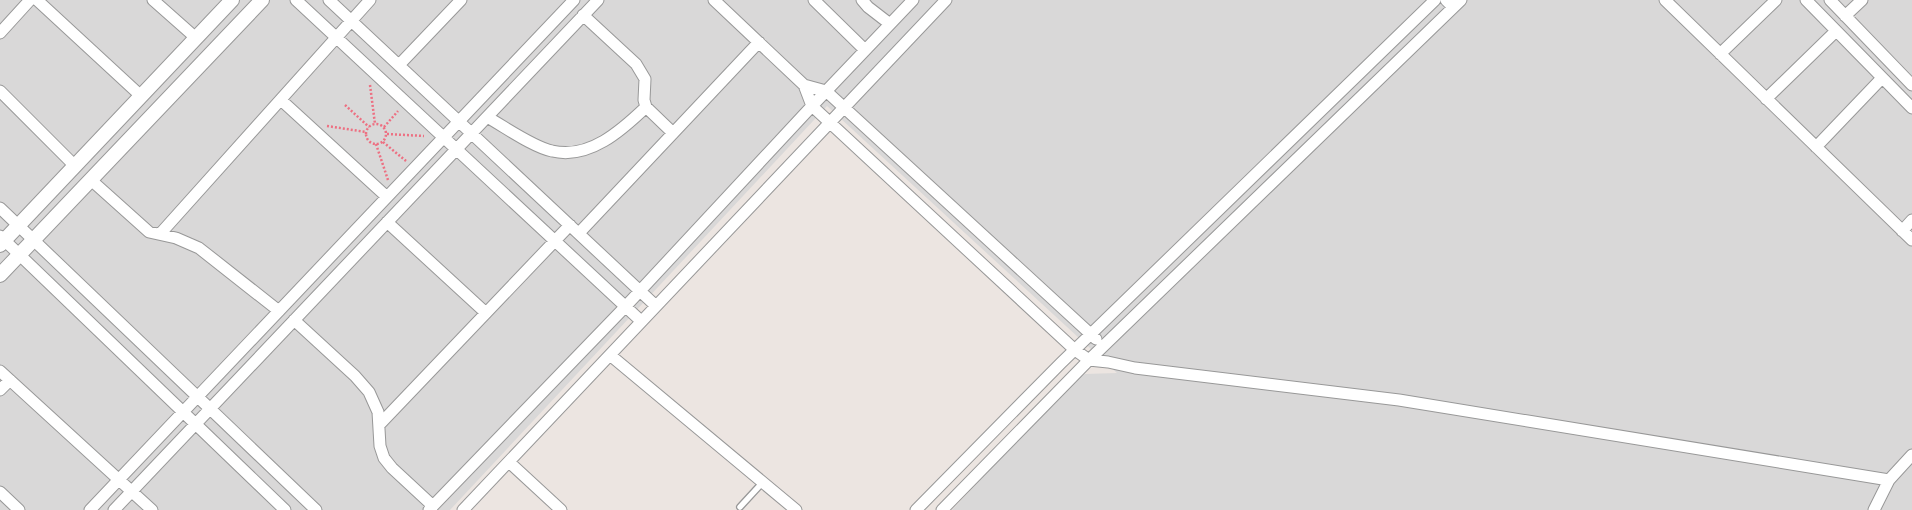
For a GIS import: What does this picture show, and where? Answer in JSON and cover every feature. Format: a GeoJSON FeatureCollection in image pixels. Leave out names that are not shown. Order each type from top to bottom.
{"type":"FeatureCollection","features":[{"type":"Feature","properties":{"kind":"street"},"geometry":{"type":"LineString","coordinates":[[0,33],[30,0]]}},
{"type":"Feature","properties":{"kind":"street"},"geometry":{"type":"LineString","coordinates":[[37,0],[141,96]]}},
{"type":"Feature","properties":{"kind":"street"},"geometry":{"type":"LineString","coordinates":[[153,0],[196,38]]}},
{"type":"Feature","properties":{"kind":"street"},"geometry":{"type":"LineString","coordinates":[[0,275],[262,0]]}},
{"type":"Feature","properties":{"kind":"street"},"geometry":{"type":"LineString","coordinates":[[296,0],[641,321]]}},
{"type":"Feature","properties":{"kind":"street"},"geometry":{"type":"LineString","coordinates":[[329,0],[656,306]]}},
{"type":"Feature","properties":{"kind":"street"},"geometry":{"type":"LineString","coordinates":[[160,234],[370,0]]}},
{"type":"Feature","properties":{"kind":"street"},"geometry":{"type":"LineString","coordinates":[[399,65],[461,0]]}},
{"type":"Feature","properties":{"kind":"street"},"geometry":{"type":"LineString","coordinates":[[114,510],[598,0]]}},
{"type":"Feature","properties":{"kind":"street"},"geometry":{"type":"LineString","coordinates":[[714,0],[804,85],[812,106],[1075,350],[1089,360],[1108,362],[1159,372],[1399,400],[1889,480]]}},
{"type":"Feature","properties":{"kind":"street"},"geometry":{"type":"LineString","coordinates":[[814,0],[865,50]]}},
{"type":"Feature","properties":{"kind":"street"},"geometry":{"type":"LineString","coordinates":[[862,0],[868,7],[890,24]]}},
{"type":"Feature","properties":{"kind":"street"},"geometry":{"type":"LineString","coordinates":[[294,320],[369,392],[378,412],[380,424],[380,446],[384,458],[431,508],[625,307],[913,0]]}},
{"type":"Feature","properties":{"kind":"street"},"geometry":{"type":"LineString","coordinates":[[463,510],[946,0]]}},
{"type":"Feature","properties":{"kind":"street"},"geometry":{"type":"LineString","coordinates":[[916,510],[1075,350],[1435,0]]}},
{"type":"Feature","properties":{"kind":"street"},"geometry":{"type":"LineString","coordinates":[[1682,0],[1669,4],[1912,240]]}},
{"type":"Feature","properties":{"kind":"street"},"geometry":{"type":"LineString","coordinates":[[1720,54],[1776,0]]}},
{"type":"Feature","properties":{"kind":"street"},"geometry":{"type":"LineString","coordinates":[[1806,0],[1912,108]]}},
{"type":"Feature","properties":{"kind":"street"},"geometry":{"type":"LineString","coordinates":[[1830,0],[1911,82],[1898,95]]}},
{"type":"Feature","properties":{"kind":"street"},"geometry":{"type":"LineString","coordinates":[[1846,16],[1862,0]]}},
{"type":"Feature","properties":{"kind":"street"},"geometry":{"type":"LineString","coordinates":[[230,1],[19,226],[2,240],[20,255],[285,510]]}},
{"type":"Feature","properties":{"kind":"street"},"geometry":{"type":"LineString","coordinates":[[90,510],[444,138],[567,2]]}},
{"type":"Feature","properties":{"kind":"street"},"geometry":{"type":"LineString","coordinates":[[942,510],[1103,346],[1453,2]]}},
{"type":"Feature","properties":{"kind":"street"},"geometry":{"type":"LineString","coordinates":[[583,15],[642,71],[645,79],[644,100],[646,106],[673,133]]}},
{"type":"Feature","properties":{"kind":"street"},"geometry":{"type":"LineString","coordinates":[[1766,99],[1836,31]]}},
{"type":"Feature","properties":{"kind":"street"},"geometry":{"type":"LineString","coordinates":[[579,233],[759,42]]}},
{"type":"Feature","properties":{"kind":"street"},"geometry":{"type":"LineString","coordinates":[[1816,147],[1882,78]]}},
{"type":"Feature","properties":{"kind":"street"},"geometry":{"type":"LineString","coordinates":[[804,85],[826,91],[1092,335],[1103,346],[1108,362]]}},
{"type":"Feature","properties":{"kind":"street"},"geometry":{"type":"LineString","coordinates":[[0,92],[75,166]]}},
{"type":"Feature","properties":{"kind":"street"},"geometry":{"type":"LineString","coordinates":[[281,100],[389,195]]}},
{"type":"Feature","properties":{"kind":"street"},"geometry":{"type":"LineString","coordinates":[[487,117],[538,146],[552,151],[566,153],[597,145],[626,126],[646,106]]}},
{"type":"Feature","properties":{"kind":"street"},"geometry":{"type":"LineString","coordinates":[[91,180],[149,232],[176,238],[199,248],[279,311]]}},
{"type":"Feature","properties":{"kind":"street"},"geometry":{"type":"LineString","coordinates":[[0,208],[316,510]]}},
{"type":"Feature","properties":{"kind":"street"},"geometry":{"type":"LineString","coordinates":[[1902,231],[1912,220]]}},
{"type":"Feature","properties":{"kind":"street"},"geometry":{"type":"LineString","coordinates":[[387,222],[486,313]]}},
{"type":"Feature","properties":{"kind":"street"},"geometry":{"type":"LineString","coordinates":[[380,424],[570,225]]}},
{"type":"Feature","properties":{"kind":"street"},"geometry":{"type":"LineString","coordinates":[[610,355],[796,510]]}},
{"type":"Feature","properties":{"kind":"street"},"geometry":{"type":"LineString","coordinates":[[0,370],[152,510]]}},
{"type":"Feature","properties":{"kind":"street"},"geometry":{"type":"LineString","coordinates":[[0,390],[10,380]]}},
{"type":"Feature","properties":{"kind":"street"},"geometry":{"type":"LineString","coordinates":[[1874,510],[1889,480],[1912,455]]}},
{"type":"Feature","properties":{"kind":"street"},"geometry":{"type":"LineString","coordinates":[[509,462],[561,510]]}},
{"type":"Feature","properties":{"kind":"street"},"geometry":{"type":"LineString","coordinates":[[0,492],[19,510]]}},
{"type":"Feature","properties":{"kind":"lane"},"geometry":{"type":"LineString","coordinates":[[740,507],[763,482]]}},
{"type":"Feature","properties":{"kind":"path"},"geometry":{"type":"LineString","coordinates":[[367,66],[375,124]]}},
{"type":"Feature","properties":{"kind":"path"},"geometry":{"type":"LineString","coordinates":[[384,127],[406,103]]}},
{"type":"Feature","properties":{"kind":"path"},"geometry":{"type":"LineString","coordinates":[[346,105],[369,127]]}},
{"type":"Feature","properties":{"kind":"path"},"geometry":{"type":"LineString","coordinates":[[307,124],[366,132]]}},
{"type":"Feature","properties":{"kind":"path"},"geometry":{"type":"LineString","coordinates":[[375,124],[384,127],[387,134],[383,142],[376,144],[368,140],[366,132],[369,127],[375,124]]}},
{"type":"Feature","properties":{"kind":"path"},"geometry":{"type":"LineString","coordinates":[[387,134],[444,138]]}},
{"type":"Feature","properties":{"kind":"path"},"geometry":{"type":"LineString","coordinates":[[383,142],[415,168]]}},
{"type":"Feature","properties":{"kind":"path"},"geometry":{"type":"LineString","coordinates":[[376,144],[389,195]]}},
{"type":"Feature","properties":{"kind":"shaded area"},"geometry":{"type":"Polygon","coordinates":[[[0,0],[1912,0],[1912,510],[952,510],[1074,381],[1085,374],[1117,373],[827,106],[450,510],[0,510],[0,0]]]}}]}
